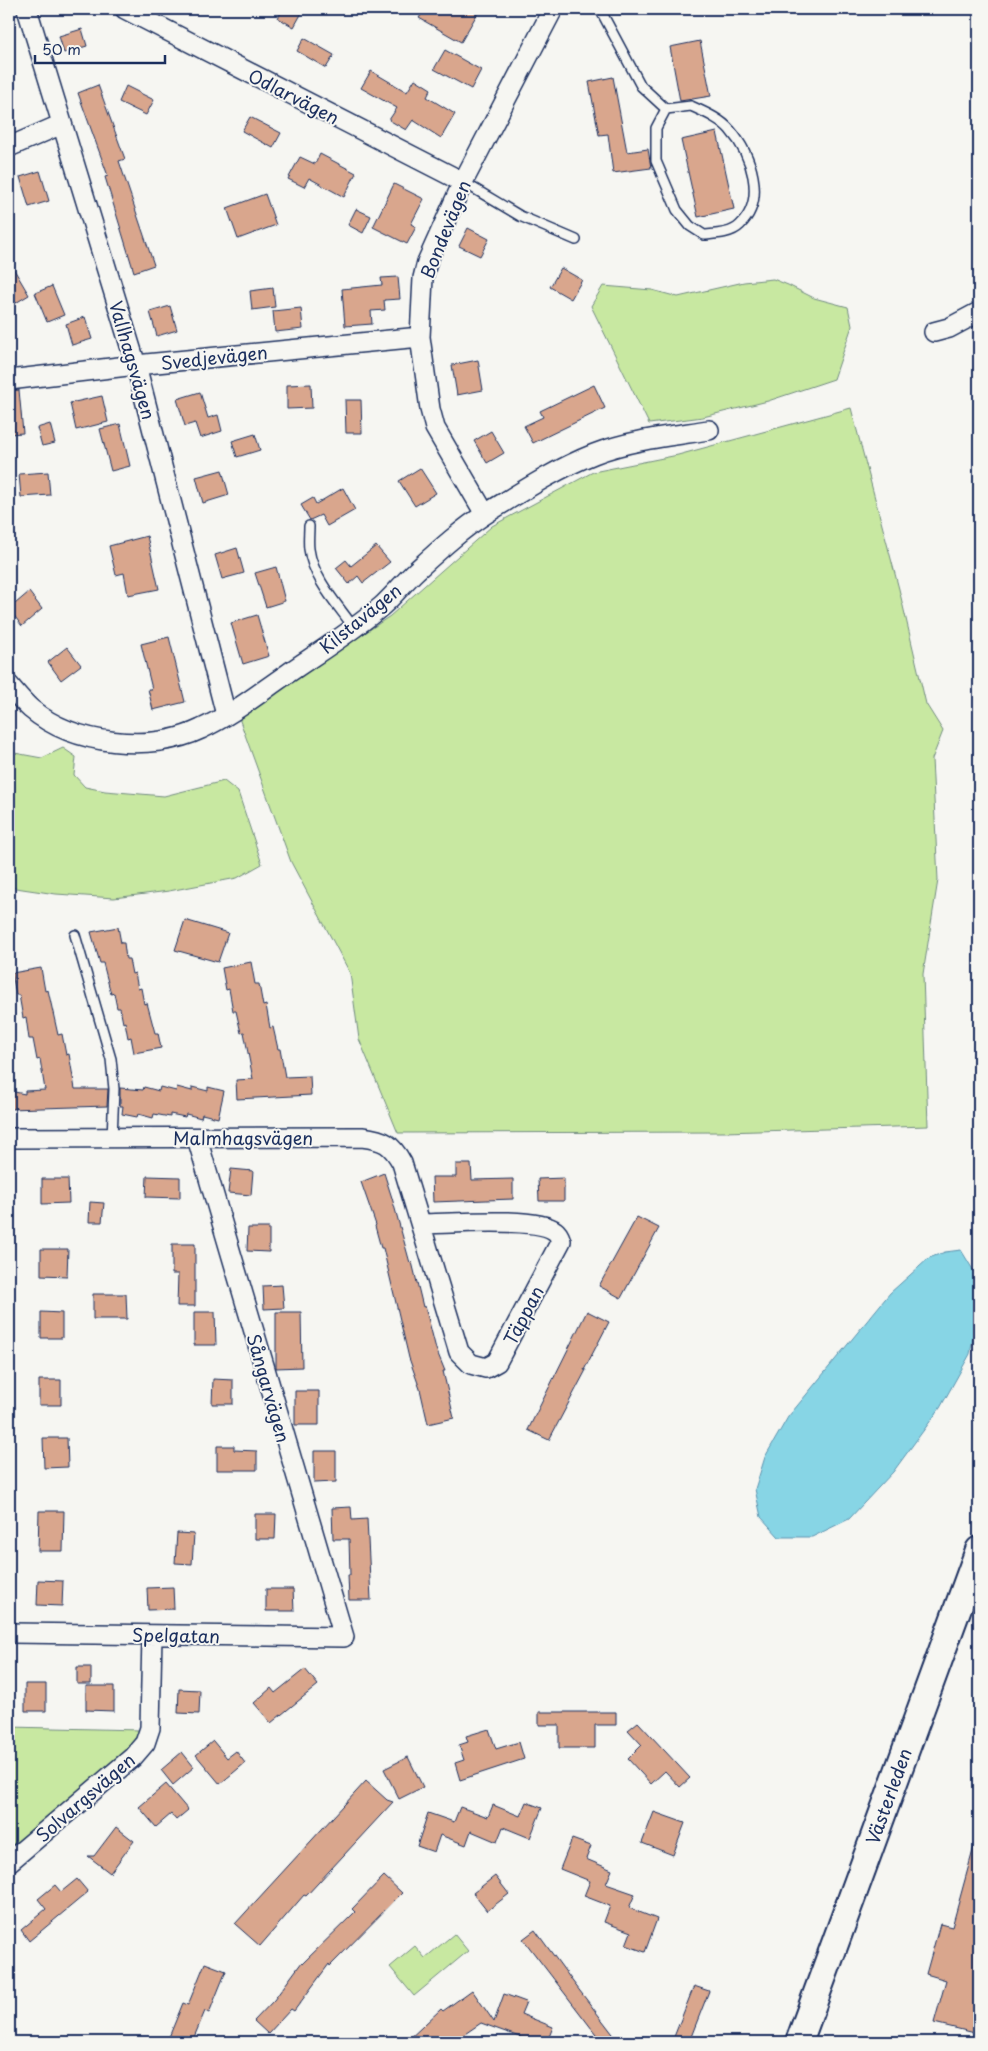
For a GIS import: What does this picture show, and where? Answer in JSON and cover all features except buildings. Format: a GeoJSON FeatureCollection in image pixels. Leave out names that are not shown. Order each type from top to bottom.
{"type":"FeatureCollection","features":[{"type":"Feature","properties":{"kind":"street","name":"Vallhagsvägen"},"geometry":{"type":"LineString","coordinates":[[27,9],[136,365],[226,715]]}},
{"type":"Feature","properties":{"kind":"street","name":"Odlarvägen"},"geometry":{"type":"LineString","coordinates":[[125,9],[463,182]]}},
{"type":"Feature","properties":{"kind":"street","name":"Bondevägen"},"geometry":{"type":"LineString","coordinates":[[485,514],[435,428],[430,409],[420,337],[421,299],[425,270],[463,182],[553,9]]}},
{"type":"Feature","properties":{"kind":"street"},"geometry":{"type":"LineString","coordinates":[[9,147],[62,124]]}},
{"type":"Feature","properties":{"kind":"street"},"geometry":{"type":"LineString","coordinates":[[934,332],[950,328],[979,312]]}},
{"type":"Feature","properties":{"kind":"street","name":"Svedjevägen"},"geometry":{"type":"LineString","coordinates":[[9,380],[136,365],[420,337]]}},
{"type":"Feature","properties":{"kind":"street","name":"Kilstavägen"},"geometry":{"type":"LineString","coordinates":[[9,685],[32,709],[56,724],[86,736],[116,743],[152,742],[176,738],[201,730],[354,628],[383,604],[417,570],[448,543],[485,514],[568,465],[595,454],[646,440],[709,430]]}},
{"type":"Feature","properties":{"kind":"street","name":"Malmhagsvägen"},"geometry":{"type":"LineString","coordinates":[[9,1138],[362,1137],[380,1140],[394,1149],[402,1163],[421,1224]]}},
{"type":"Feature","properties":{"kind":"street","name":"Sångarvägen"},"geometry":{"type":"LineString","coordinates":[[197,1138],[344,1637]]}},
{"type":"Feature","properties":{"kind":"street","name":"Täppan"},"geometry":{"type":"LineString","coordinates":[[522,1223],[544,1226],[556,1232],[561,1241],[497,1362],[486,1368],[471,1364],[459,1352],[421,1224],[522,1223]]}},
{"type":"Feature","properties":{"kind":"street","name":"Västerleden"},"geometry":{"type":"LineString","coordinates":[[799,2042],[978,1555]]}},
{"type":"Feature","properties":{"kind":"street","name":"Spelgatan"},"geometry":{"type":"LineString","coordinates":[[9,1633],[344,1637]]}},
{"type":"Feature","properties":{"kind":"street","name":"Solvargsvägen"},"geometry":{"type":"LineString","coordinates":[[9,1862],[133,1758],[145,1743],[150,1728],[152,1635]]}},
{"type":"Feature","properties":{"kind":"lane"},"geometry":{"type":"LineString","coordinates":[[602,13],[641,86],[666,109],[691,106],[711,116],[730,129],[746,157],[754,178],[753,204],[740,225],[726,232],[704,235],[690,226],[677,210],[656,161],[656,128],[666,109]]}},
{"type":"Feature","properties":{"kind":"lane"},"geometry":{"type":"LineString","coordinates":[[463,182],[520,216],[576,240]]}},
{"type":"Feature","properties":{"kind":"lane"},"geometry":{"type":"LineString","coordinates":[[309,526],[309,550],[314,565],[325,588],[354,628]]}},
{"type":"Feature","properties":{"kind":"lane"},"geometry":{"type":"LineString","coordinates":[[76,935],[111,1059],[114,1089],[112,1138]]}},
{"type":"Feature","properties":{"kind":"green space"},"geometry":{"type":"Polygon","coordinates":[[[773,279],[814,298],[848,307],[852,326],[834,379],[768,401],[703,417],[649,424],[591,306],[603,286],[652,290],[678,297],[744,282],[773,279]]]}},
{"type":"Feature","properties":{"kind":"green space"},"geometry":{"type":"Polygon","coordinates":[[[851,408],[899,589],[926,704],[943,731],[932,759],[938,880],[923,974],[928,1126],[724,1132],[398,1133],[359,1039],[350,973],[291,862],[239,718],[390,616],[492,526],[593,472],[678,455],[851,408]]]}},
{"type":"Feature","properties":{"kind":"green space"},"geometry":{"type":"Polygon","coordinates":[[[63,748],[76,757],[74,775],[85,787],[105,791],[164,796],[224,781],[238,792],[262,864],[237,878],[169,891],[114,898],[56,894],[9,887],[9,752],[42,758],[63,748]]]}},
{"type":"Feature","properties":{"kind":"green space"},"geometry":{"type":"Polygon","coordinates":[[[9,1727],[140,1730],[131,1746],[9,1849],[9,1727]]]}},
{"type":"Feature","properties":{"kind":"green space"},"geometry":{"type":"Polygon","coordinates":[[[454,1934],[468,1951],[414,1996],[390,1967],[415,1946],[425,1958],[454,1934]]]}},
{"type":"Feature","properties":{"kind":"water"},"geometry":{"type":"Polygon","coordinates":[[[961,1250],[975,1273],[979,1308],[970,1354],[940,1408],[893,1472],[849,1519],[812,1537],[779,1537],[761,1517],[755,1489],[765,1457],[788,1417],[890,1293],[929,1258],[945,1252],[961,1250]]]}}]}
